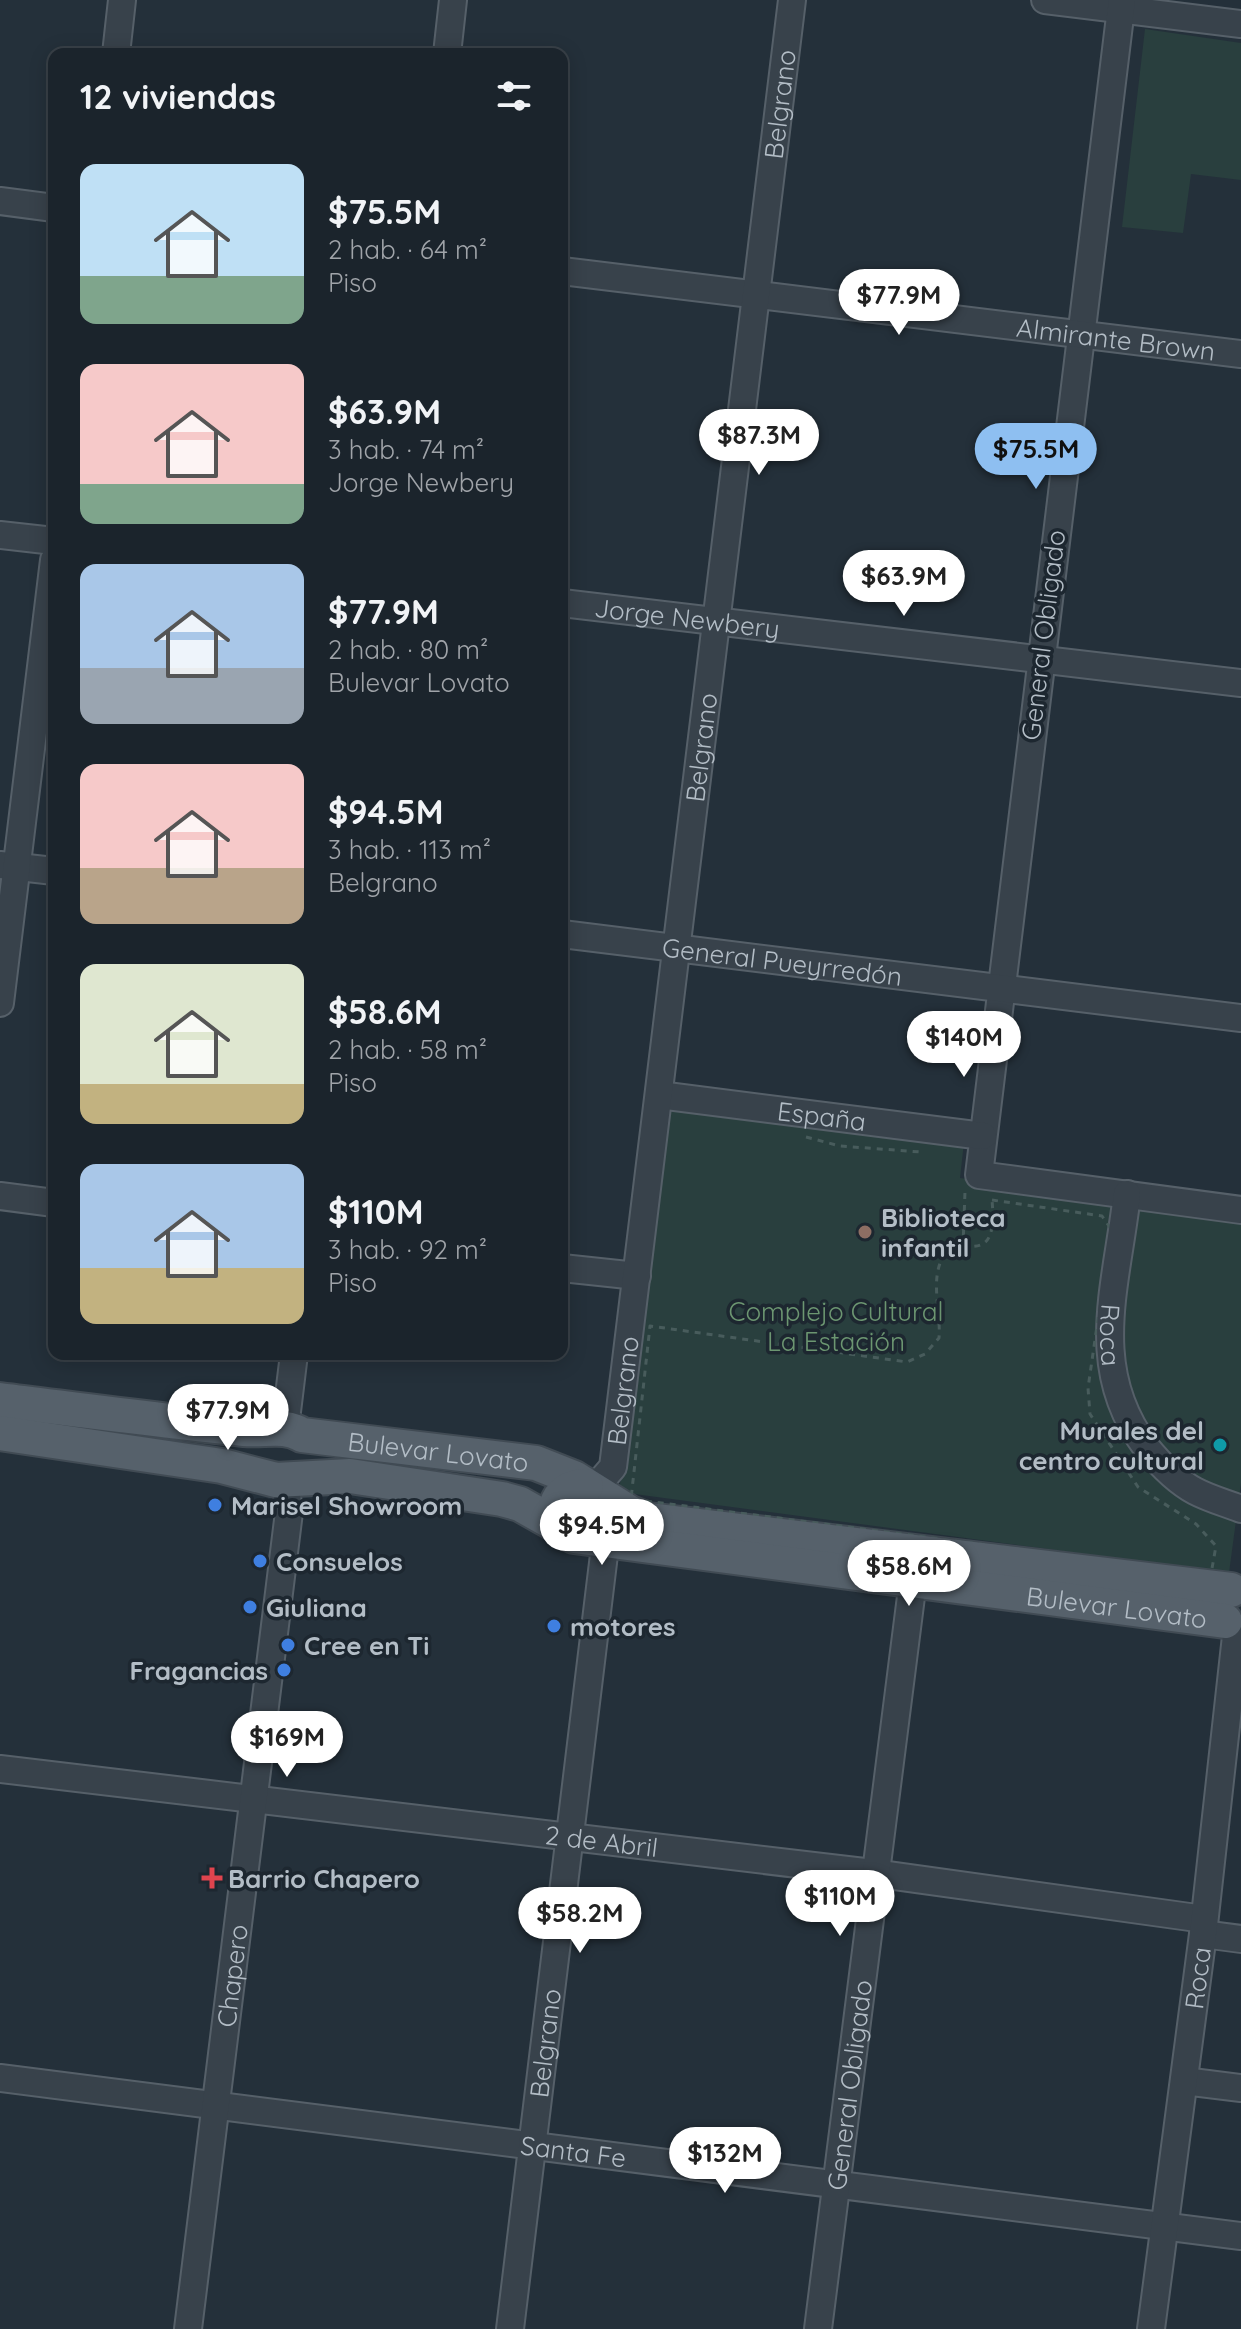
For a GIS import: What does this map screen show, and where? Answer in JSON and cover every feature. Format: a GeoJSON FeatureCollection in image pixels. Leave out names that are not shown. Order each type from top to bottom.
{"type":"FeatureCollection","features":[{"type":"Feature","properties":{"kind":"main road","name":"Bulevar Lovato"},"geometry":{"type":"LineString","coordinates":[[0,1400],[517,1459],[562,1472],[591,1513]]}},
{"type":"Feature","properties":{"kind":"main road"},"geometry":{"type":"LineString","coordinates":[[282,1478],[301,1474],[310,1459],[310,1450],[286,1431]]}},
{"type":"Feature","properties":{"kind":"main road","name":"Bulevar Lovato"},"geometry":{"type":"LineString","coordinates":[[0,1433],[282,1478],[350,1476],[915,1566],[1235,1611]]}},
{"type":"Feature","properties":{"kind":"street"},"geometry":{"type":"LineString","coordinates":[[117,48],[122,0]]}},
{"type":"Feature","properties":{"kind":"street"},"geometry":{"type":"LineString","coordinates":[[448,48],[453,0]]}},
{"type":"Feature","properties":{"kind":"street","name":"Belgrano"},"geometry":{"type":"LineString","coordinates":[[510,2329],[569,1837],[591,1513],[613,1467],[792,0]]}},
{"type":"Feature","properties":{"kind":"street"},"geometry":{"type":"LineString","coordinates":[[1045,0],[1121,5],[1241,24]]}},
{"type":"Feature","properties":{"kind":"street","name":"General Obligado"},"geometry":{"type":"LineString","coordinates":[[972,1180],[983,1136],[1121,5]]}},
{"type":"Feature","properties":{"kind":"street"},"geometry":{"type":"LineString","coordinates":[[0,201],[48,207]]}},
{"type":"Feature","properties":{"kind":"street","name":"Almirante Brown"},"geometry":{"type":"LineString","coordinates":[[568,272],[1241,354]]}},
{"type":"Feature","properties":{"kind":"street"},"geometry":{"type":"LineString","coordinates":[[0,535],[48,540]]}},
{"type":"Feature","properties":{"kind":"street"},"geometry":{"type":"LineString","coordinates":[[0,1003],[8,866],[48,600]]}},
{"type":"Feature","properties":{"kind":"street","name":"Jorge Newbery"},"geometry":{"type":"LineString","coordinates":[[568,604],[1241,683]]}},
{"type":"Feature","properties":{"kind":"street"},"geometry":{"type":"LineString","coordinates":[[8,866],[48,870]]}},
{"type":"Feature","properties":{"kind":"street","name":"General Pueyrredón"},"geometry":{"type":"LineString","coordinates":[[568,935],[1241,1018]]}},
{"type":"Feature","properties":{"kind":"street","name":"España"},"geometry":{"type":"LineString","coordinates":[[659,1095],[983,1136]]}},
{"type":"Feature","properties":{"kind":"street"},"geometry":{"type":"LineString","coordinates":[[972,1180],[1127,1194],[1241,1210]]}},
{"type":"Feature","properties":{"kind":"street","name":"Roca"},"geometry":{"type":"LineString","coordinates":[[1127,1194],[1109,1332],[1110,1362],[1118,1401],[1127,1421],[1161,1466],[1195,1491],[1241,1509]]}},
{"type":"Feature","properties":{"kind":"street"},"geometry":{"type":"LineString","coordinates":[[0,1196],[48,1202]]}},
{"type":"Feature","properties":{"kind":"street"},"geometry":{"type":"LineString","coordinates":[[568,1269],[637,1276]]}},
{"type":"Feature","properties":{"kind":"street"},"geometry":{"type":"LineString","coordinates":[[286,1431],[293,1360]]}},
{"type":"Feature","properties":{"kind":"street","name":"Chapero"},"geometry":{"type":"LineString","coordinates":[[188,2329],[289,1512],[282,1478]]}},
{"type":"Feature","properties":{"kind":"street","name":"General Obligado"},"geometry":{"type":"LineString","coordinates":[[818,2329],[873,1873],[915,1566]]}},
{"type":"Feature","properties":{"kind":"street","name":"Roca"},"geometry":{"type":"LineString","coordinates":[[1151,2329],[1204,1927],[1235,1611]]}},
{"type":"Feature","properties":{"kind":"street","name":"2 de Abril"},"geometry":{"type":"LineString","coordinates":[[0,1769],[873,1873],[1204,1927],[1241,1939]]}},
{"type":"Feature","properties":{"kind":"street","name":"Santa Fe"},"geometry":{"type":"LineString","coordinates":[[0,2078],[1241,2236]]}},
{"type":"Feature","properties":{"kind":"street"},"geometry":{"type":"LineString","coordinates":[[1184,2081],[1241,2088]]}},
{"type":"Feature","properties":{"kind":"path"},"geometry":{"type":"LineString","coordinates":[[802,1136],[840,1146],[924,1152]]}},
{"type":"Feature","properties":{"kind":"path"},"geometry":{"type":"LineString","coordinates":[[963,1247],[972,1180]]}},
{"type":"Feature","properties":{"kind":"path"},"geometry":{"type":"LineString","coordinates":[[650,1330],[650,1326],[907,1362],[925,1354],[939,1338],[939,1269],[942,1259],[952,1250],[981,1247],[988,1241],[994,1216],[992,1200],[1102,1216],[1111,1229],[1103,1302],[1088,1388],[1090,1414],[1138,1487],[1207,1534],[1216,1546],[1211,1574],[631,1499],[651,1314]]}},
{"type":"Feature","properties":{"kind":"green space"},"geometry":{"type":"Polygon","coordinates":[[[1145,29],[1241,43],[1241,180],[1191,174],[1183,233],[1122,227],[1145,29]]]}},
{"type":"Feature","properties":{"kind":"green space","name":"Complejo Cultural La Estación"},"geometry":{"type":"Polygon","coordinates":[[[669,1104],[964,1142],[960,1178],[1241,1219],[1241,1483],[1229,1573],[619,1492],[669,1104]]]}},
{"type":"Feature","properties":{"kind":"place","name":"Biblioteca infantil"},"geometry":{"type":"Point","coordinates":[865,1232]}},
{"type":"Feature","properties":{"kind":"place","name":"Murales del centro cultural"},"geometry":{"type":"Point","coordinates":[1220,1445]}},
{"type":"Feature","properties":{"kind":"place","name":"Marisel Showroom"},"geometry":{"type":"Point","coordinates":[215,1505]}},
{"type":"Feature","properties":{"kind":"place","name":"Consuelos"},"geometry":{"type":"Point","coordinates":[260,1561]}},
{"type":"Feature","properties":{"kind":"place","name":"Giuliana"},"geometry":{"type":"Point","coordinates":[250,1607]}},
{"type":"Feature","properties":{"kind":"place","name":"motores"},"geometry":{"type":"Point","coordinates":[554,1626]}},
{"type":"Feature","properties":{"kind":"place","name":"Cree en Ti"},"geometry":{"type":"Point","coordinates":[288,1645]}},
{"type":"Feature","properties":{"kind":"place","name":"Fragancias"},"geometry":{"type":"Point","coordinates":[284,1670]}},
{"type":"Feature","properties":{"kind":"place","name":"Barrio Chapero"},"geometry":{"type":"Point","coordinates":[212,1878]}}]}
